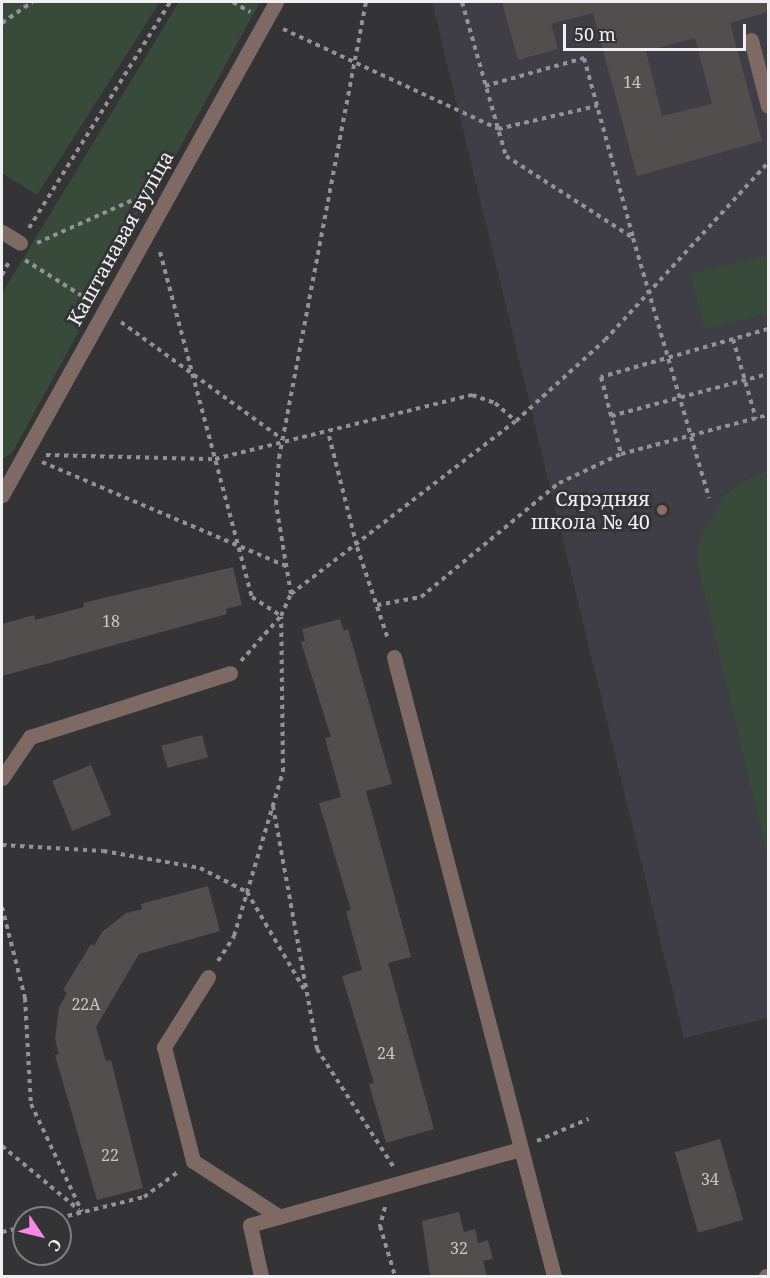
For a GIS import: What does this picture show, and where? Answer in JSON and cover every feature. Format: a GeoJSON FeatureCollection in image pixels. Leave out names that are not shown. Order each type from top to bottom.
{"type":"FeatureCollection","features":[{"type":"Feature","properties":{"kind":"street","name":"Каштанавая вуліца"},"geometry":{"type":"LineString","coordinates":[[2,495],[276,2]]}},
{"type":"Feature","properties":{"kind":"street"},"geometry":{"type":"LineString","coordinates":[[751,40],[768,106]]}},
{"type":"Feature","properties":{"kind":"street"},"geometry":{"type":"LineString","coordinates":[[2,232],[17,248]]}},
{"type":"Feature","properties":{"kind":"street"},"geometry":{"type":"LineString","coordinates":[[394,657],[554,1276]]}},
{"type":"Feature","properties":{"kind":"street"},"geometry":{"type":"LineString","coordinates":[[2,778],[30,737],[230,673]]}},
{"type":"Feature","properties":{"kind":"street"},"geometry":{"type":"LineString","coordinates":[[208,977],[164,1047],[193,1161],[280,1216]]}},
{"type":"Feature","properties":{"kind":"street"},"geometry":{"type":"LineString","coordinates":[[261,1276],[250,1225],[520,1149]]}},
{"type":"Feature","properties":{"kind":"path"},"geometry":{"type":"LineString","coordinates":[[2,23],[32,2]]}},
{"type":"Feature","properties":{"kind":"path"},"geometry":{"type":"LineString","coordinates":[[2,275],[170,2]]}},
{"type":"Feature","properties":{"kind":"path"},"geometry":{"type":"LineString","coordinates":[[233,2],[265,21],[355,59],[498,129],[597,106]]}},
{"type":"Feature","properties":{"kind":"path"},"geometry":{"type":"LineString","coordinates":[[291,594],[276,504],[282,440],[366,2]]}},
{"type":"Feature","properties":{"kind":"path"},"geometry":{"type":"LineString","coordinates":[[462,2],[506,156],[633,238]]}},
{"type":"Feature","properties":{"kind":"path"},"geometry":{"type":"LineString","coordinates":[[485,86],[584,58],[633,238],[709,498]]}},
{"type":"Feature","properties":{"kind":"path"},"geometry":{"type":"LineString","coordinates":[[230,673],[280,616],[291,594],[357,547],[516,421],[649,292],[768,163]]}},
{"type":"Feature","properties":{"kind":"path"},"geometry":{"type":"LineString","coordinates":[[17,248],[176,180]]}},
{"type":"Feature","properties":{"kind":"path"},"geometry":{"type":"LineString","coordinates":[[152,222],[252,597],[280,616]]}},
{"type":"Feature","properties":{"kind":"path"},"geometry":{"type":"LineString","coordinates":[[17,248],[192,372],[282,440]]}},
{"type":"Feature","properties":{"kind":"path"},"geometry":{"type":"LineString","coordinates":[[621,454],[601,377],[669,355],[768,329]]}},
{"type":"Feature","properties":{"kind":"path"},"geometry":{"type":"LineString","coordinates":[[732,339],[756,419]]}},
{"type":"Feature","properties":{"kind":"path"},"geometry":{"type":"LineString","coordinates":[[611,416],[768,374]]}},
{"type":"Feature","properties":{"kind":"path"},"geometry":{"type":"LineString","coordinates":[[24,455],[215,459],[282,440],[472,395],[495,404],[516,421]]}},
{"type":"Feature","properties":{"kind":"path"},"geometry":{"type":"LineString","coordinates":[[377,605],[421,597],[559,483],[621,454],[768,415]]}},
{"type":"Feature","properties":{"kind":"path"},"geometry":{"type":"LineString","coordinates":[[329,436],[357,547],[394,657]]}},
{"type":"Feature","properties":{"kind":"path"},"geometry":{"type":"LineString","coordinates":[[24,455],[238,543],[286,566]]}},
{"type":"Feature","properties":{"kind":"path"},"geometry":{"type":"LineString","coordinates":[[208,977],[234,936],[283,772],[280,616]]}},
{"type":"Feature","properties":{"kind":"path"},"geometry":{"type":"LineString","coordinates":[[273,806],[317,1049],[396,1184],[381,1226],[395,1276]]}},
{"type":"Feature","properties":{"kind":"path"},"geometry":{"type":"LineString","coordinates":[[2,845],[103,851],[200,868],[247,892],[306,992]]}},
{"type":"Feature","properties":{"kind":"path"},"geometry":{"type":"LineString","coordinates":[[2,907],[25,998],[31,1104],[82,1212]]}},
{"type":"Feature","properties":{"kind":"path"},"geometry":{"type":"LineString","coordinates":[[520,1149],[588,1119]]}},
{"type":"Feature","properties":{"kind":"path"},"geometry":{"type":"LineString","coordinates":[[2,1146],[82,1212]]}},
{"type":"Feature","properties":{"kind":"path"},"geometry":{"type":"LineString","coordinates":[[72,1214],[144,1197],[193,1161]]}},
{"type":"Feature","properties":{"kind":"shaded area","name":"Сярэдняя школа № 40"},"geometry":{"type":"Polygon","coordinates":[[[432,2],[768,2],[768,1018],[684,1038],[432,2]]]}},
{"type":"Feature","properties":{"kind":"green space"},"geometry":{"type":"Polygon","coordinates":[[[2,2],[160,2],[37,195],[2,173],[2,2]]]}},
{"type":"Feature","properties":{"kind":"green space"},"geometry":{"type":"Polygon","coordinates":[[[179,2],[260,2],[12,453],[2,459],[2,293],[179,2]]]}},
{"type":"Feature","properties":{"kind":"green space"},"geometry":{"type":"Polygon","coordinates":[[[768,255],[768,314],[704,329],[691,274],[768,255]]]}},
{"type":"Feature","properties":{"kind":"green space"},"geometry":{"type":"Polygon","coordinates":[[[768,471],[768,857],[697,562],[700,538],[724,496],[743,481],[768,471]]]}},
{"type":"Feature","properties":{"kind":"building"},"geometry":{"type":"Polygon","coordinates":[[[502,2],[768,2],[768,12],[730,23],[762,141],[637,176],[593,13],[551,24],[558,49],[518,60],[502,2]],[[695,38],[646,51],[662,116],[712,104],[695,38]]]}},
{"type":"Feature","properties":{"kind":"building"},"geometry":{"type":"Polygon","coordinates":[[[233,567],[242,605],[226,609],[227,614],[2,676],[2,624],[34,615],[35,620],[84,607],[83,603],[233,567]]]}},
{"type":"Feature","properties":{"kind":"building"},"geometry":{"type":"Polygon","coordinates":[[[340,619],[344,631],[348,629],[392,784],[366,791],[411,957],[388,963],[434,1129],[386,1143],[369,1084],[374,1083],[342,976],[362,970],[346,911],[351,910],[319,803],[341,797],[325,738],[331,737],[301,642],[305,641],[302,629],[340,619]]]}},
{"type":"Feature","properties":{"kind":"building"},"geometry":{"type":"Polygon","coordinates":[[[202,735],[208,757],[167,768],[161,746],[202,735]]]}},
{"type":"Feature","properties":{"kind":"building"},"geometry":{"type":"Polygon","coordinates":[[[91,765],[111,815],[72,831],[52,781],[91,765]]]}},
{"type":"Feature","properties":{"kind":"building"},"geometry":{"type":"Polygon","coordinates":[[[208,886],[220,931],[139,954],[96,1027],[106,1061],[111,1060],[143,1188],[97,1200],[55,1055],[59,1054],[55,1039],[59,1007],[67,993],[63,990],[91,944],[94,946],[102,932],[126,913],[142,909],[141,904],[208,886]]]}},
{"type":"Feature","properties":{"kind":"building"},"geometry":{"type":"Polygon","coordinates":[[[720,1139],[743,1220],[698,1233],[675,1152],[720,1139]]]}},
{"type":"Feature","properties":{"kind":"building"},"geometry":{"type":"Polygon","coordinates":[[[459,1212],[464,1232],[475,1229],[478,1243],[488,1240],[493,1259],[483,1261],[487,1276],[430,1276],[422,1221],[459,1212]]]}},
{"type":"Feature","properties":{"kind":"place","name":"Сярэдняя школа № 40"},"geometry":{"type":"Point","coordinates":[662,510]}}]}
